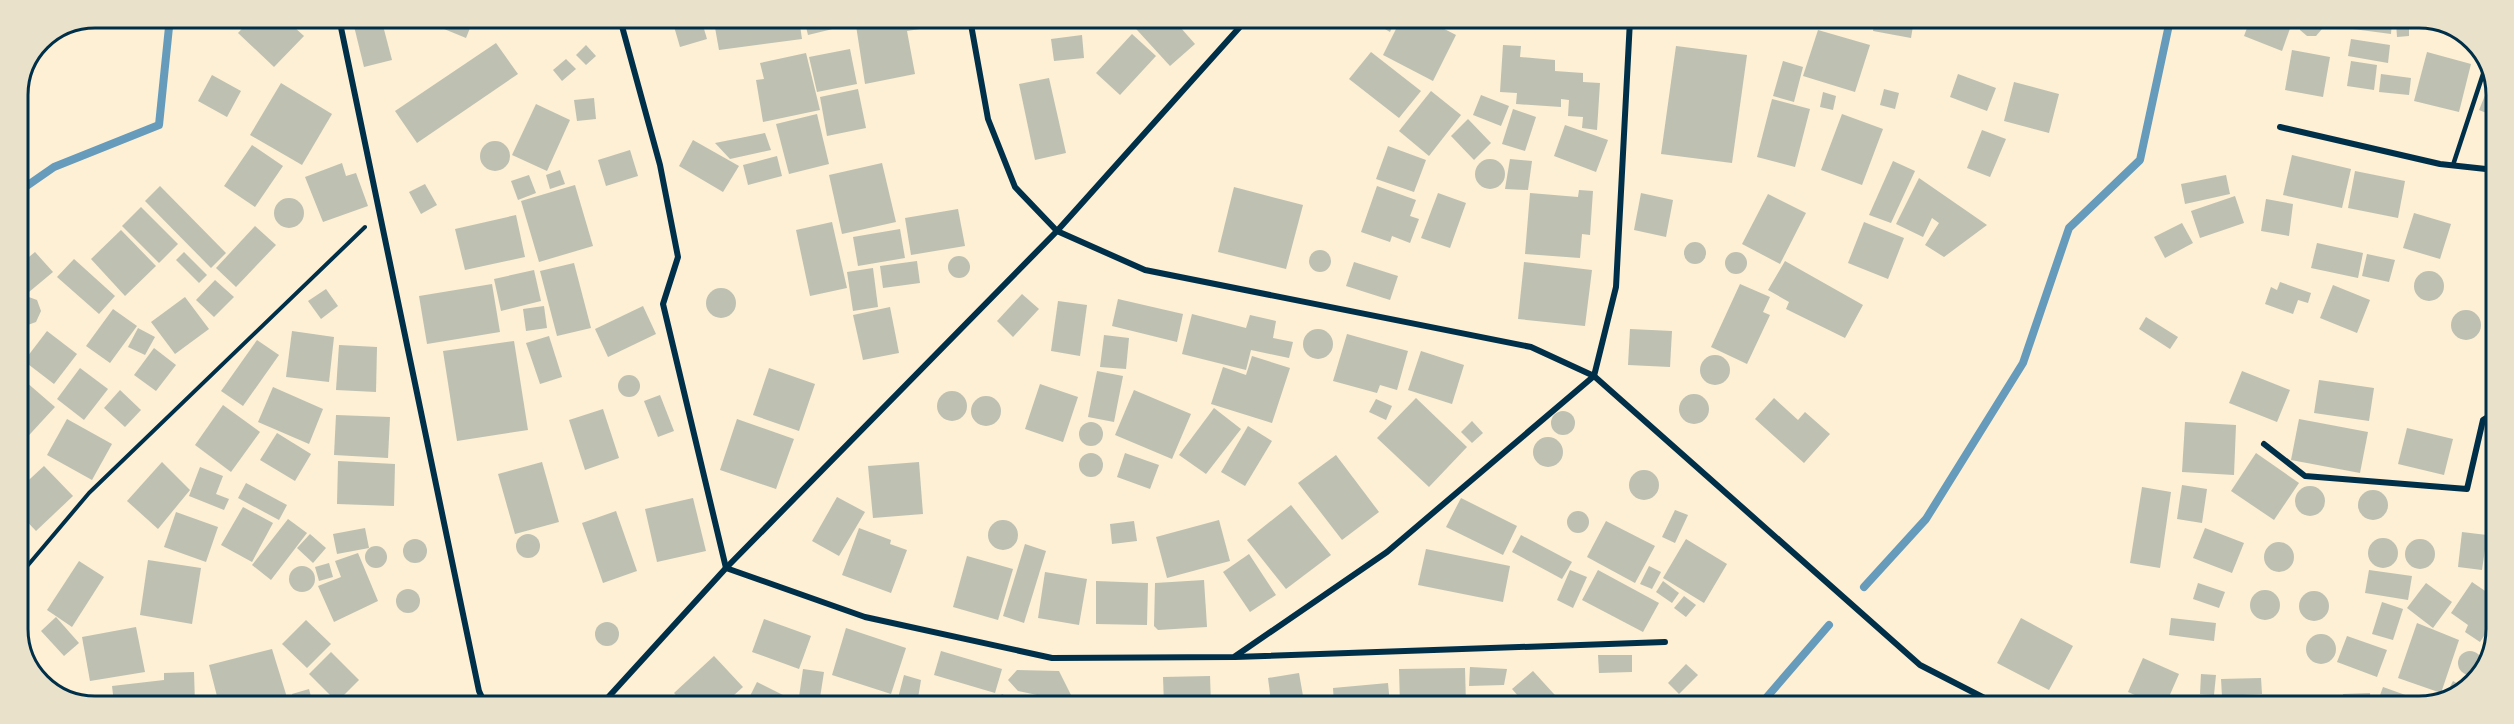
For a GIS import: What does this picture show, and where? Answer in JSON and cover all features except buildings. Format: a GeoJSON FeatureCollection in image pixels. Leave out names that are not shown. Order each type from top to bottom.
{"type":"FeatureCollection","features":[{"type":"Feature","properties":{"kind":"street"},"geometry":{"type":"LineString","coordinates":[[341,28],[481,696]]}},
{"type":"Feature","properties":{"kind":"street"},"geometry":{"type":"LineString","coordinates":[[622,28],[660,165],[678,256],[663,304],[726,568]]}},
{"type":"Feature","properties":{"kind":"street"},"geometry":{"type":"LineString","coordinates":[[972,28],[988,118],[1015,187],[1057,231],[1145,270],[1532,346],[1594,376],[1920,665],[1980,696]]}},
{"type":"Feature","properties":{"kind":"street"},"geometry":{"type":"LineString","coordinates":[[609,696],[726,568],[1057,231],[1239,28]]}},
{"type":"Feature","properties":{"kind":"street"},"geometry":{"type":"LineString","coordinates":[[1234,657],[1387,552],[1594,376],[1616,288],[1630,28]]}},
{"type":"Feature","properties":{"kind":"street"},"geometry":{"type":"LineString","coordinates":[[2280,126],[2454,165],[2485,169]]}},
{"type":"Feature","properties":{"kind":"street"},"geometry":{"type":"LineString","coordinates":[[2264,444],[2305,476],[2467,489],[2483,420],[2486,418]]}},
{"type":"Feature","properties":{"kind":"street"},"geometry":{"type":"LineString","coordinates":[[726,568],[866,617],[1052,658],[1234,657],[1665,642]]}},
{"type":"Feature","properties":{"kind":"lane"},"geometry":{"type":"LineString","coordinates":[[2454,165],[2482,76]]}},
{"type":"Feature","properties":{"kind":"path"},"geometry":{"type":"LineString","coordinates":[[29,564],[89,494],[380,212]]}},
{"type":"Feature","properties":{"kind":"waterway"},"geometry":{"type":"LineString","coordinates":[[28,185],[54,167],[159,125],[169,28]]}},
{"type":"Feature","properties":{"kind":"waterway"},"geometry":{"type":"LineString","coordinates":[[1864,587],[1926,519],[2023,363],[2069,228],[2140,160],[2168,28]]}},
{"type":"Feature","properties":{"kind":"waterway"},"geometry":{"type":"LineString","coordinates":[[1768,696],[1829,625]]}}]}
